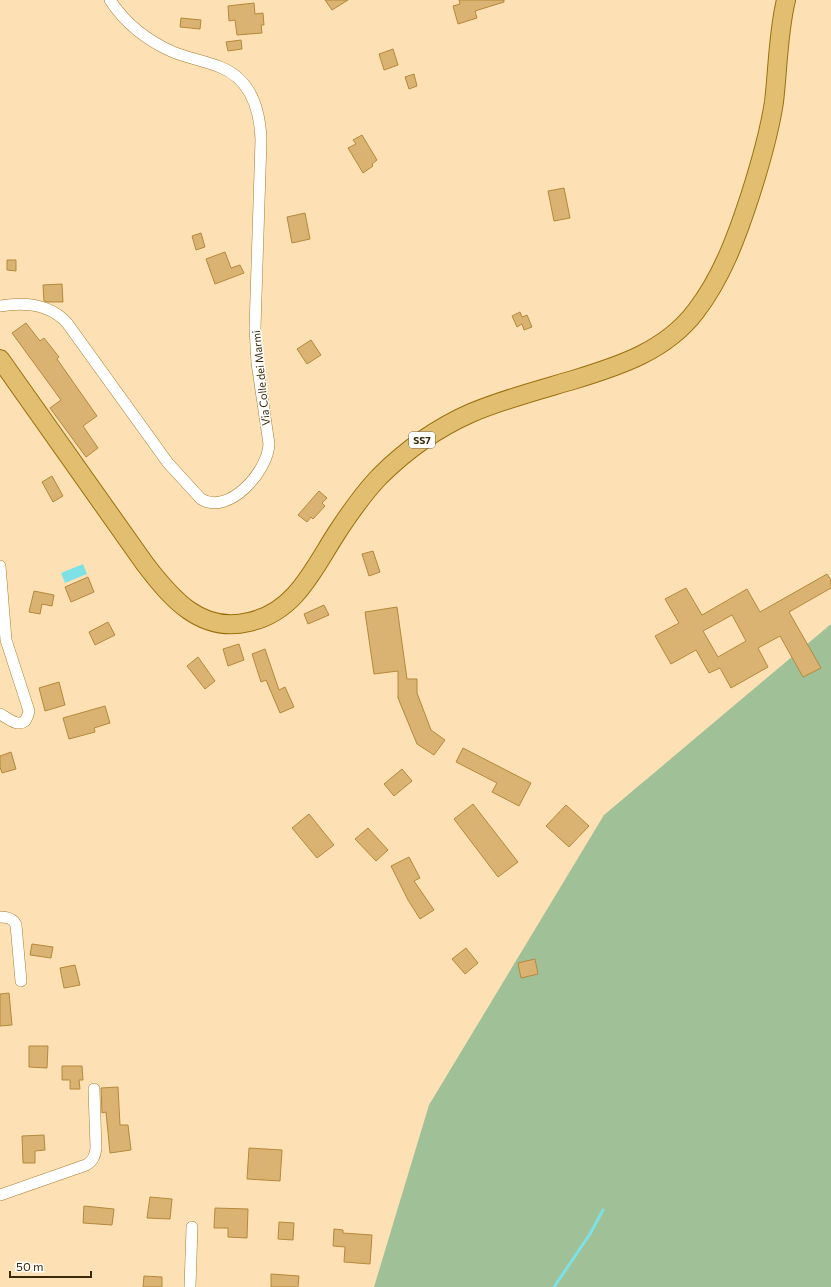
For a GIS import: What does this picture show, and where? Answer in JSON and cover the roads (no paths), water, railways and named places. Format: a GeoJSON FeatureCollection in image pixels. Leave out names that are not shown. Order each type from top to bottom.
{"type":"FeatureCollection","features":[{"type":"Feature","properties":{"kind":"main road","name":"SS7"},"geometry":{"type":"LineString","coordinates":[[0,359],[145,564],[162,587],[176,601],[191,613],[217,622],[232,624],[246,623],[266,616],[281,608],[297,594],[361,498],[384,473],[419,443],[443,427],[474,412],[613,367],[635,358],[668,339],[693,316],[709,292],[726,260],[744,214],[760,162],[774,104],[780,29],[786,0]]}},
{"type":"Feature","properties":{"kind":"street","name":"Via Colle dei Marmi"},"geometry":{"type":"LineString","coordinates":[[0,306],[21,304],[40,307],[49,309],[61,316],[168,462],[201,499],[214,503],[228,499],[246,487],[258,473],[267,457],[269,444],[257,362],[255,328],[261,140],[257,108],[248,88],[234,75],[220,67],[179,54],[155,43],[121,15],[110,0]]}},
{"type":"Feature","properties":{"kind":"street"},"geometry":{"type":"LineString","coordinates":[[0,566],[2,607],[7,646],[27,702],[28,715],[25,721],[20,723],[14,722],[0,714]]}},
{"type":"Feature","properties":{"kind":"street"},"geometry":{"type":"LineString","coordinates":[[0,917],[10,918],[16,925],[21,981]]}},
{"type":"Feature","properties":{"kind":"street"},"geometry":{"type":"LineString","coordinates":[[0,1195],[86,1165],[92,1161],[96,1148],[94,1089]]}},
{"type":"Feature","properties":{"kind":"street"},"geometry":{"type":"LineString","coordinates":[[190,1287],[192,1227]]}},
{"type":"Feature","properties":{"kind":"water"},"geometry":{"type":"Polygon","coordinates":[[[83,564],[87,574],[65,583],[61,573],[83,564]]]}},
{"type":"Feature","properties":{"kind":"waterway"},"geometry":{"type":"LineString","coordinates":[[554,1287],[590,1234],[603,1210]]}}]}
